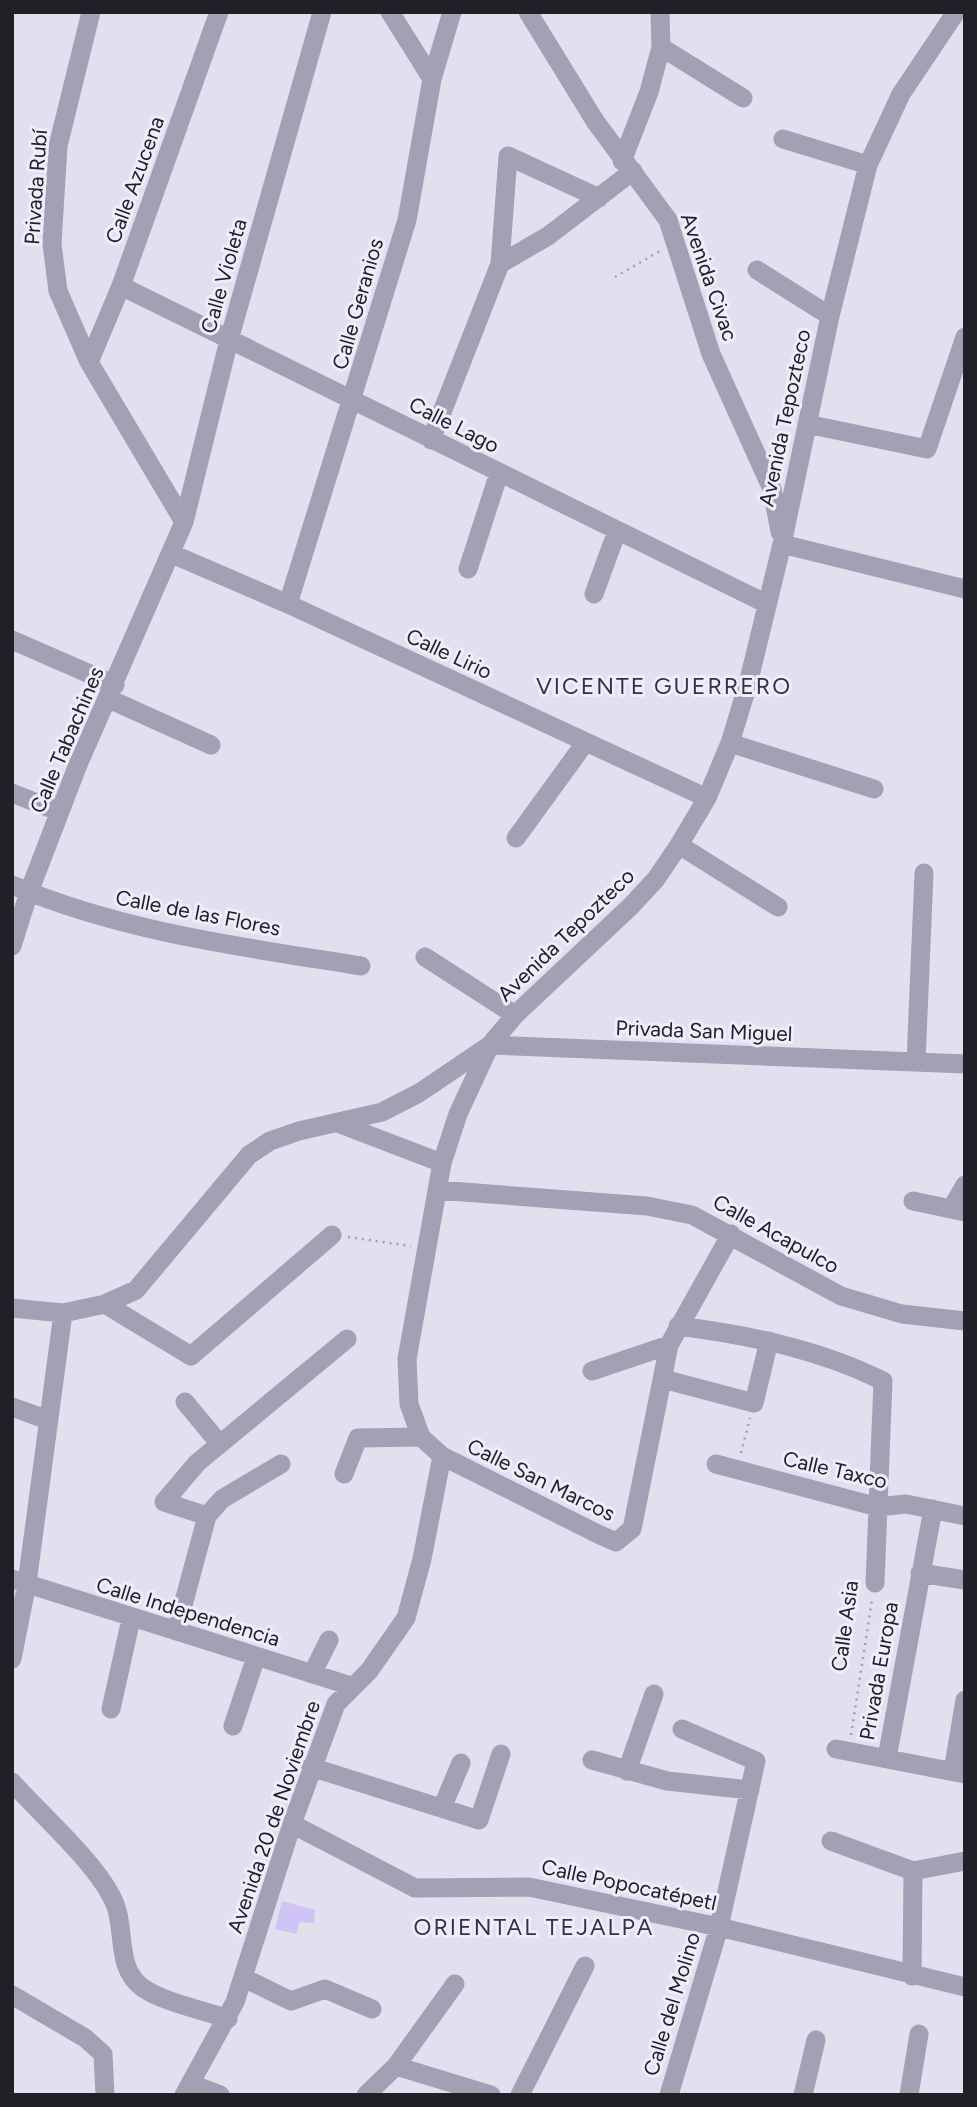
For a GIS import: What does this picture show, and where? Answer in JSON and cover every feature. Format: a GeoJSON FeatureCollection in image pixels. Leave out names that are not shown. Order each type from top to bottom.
{"type":"FeatureCollection","features":[{"type":"Feature","properties":{"kind":"street","name":"Privada Rubí"},"geometry":{"type":"LineString","coordinates":[[89,362],[58,291],[52,244],[58,146],[91,12]]}},
{"type":"Feature","properties":{"kind":"street","name":"Calle Azucena"},"geometry":{"type":"LineString","coordinates":[[89,362],[121,286],[219,12]]}},
{"type":"Feature","properties":{"kind":"street","name":"Calle Violeta"},"geometry":{"type":"LineString","coordinates":[[172,554],[184,522],[229,340],[322,12]]}},
{"type":"Feature","properties":{"kind":"street"},"geometry":{"type":"LineString","coordinates":[[390,12],[432,79]]}},
{"type":"Feature","properties":{"kind":"street","name":"Calle Geranios"},"geometry":{"type":"LineString","coordinates":[[288,604],[354,399],[407,220],[432,79],[452,12]]}},
{"type":"Feature","properties":{"kind":"street","name":"Avenida Civac"},"geometry":{"type":"LineString","coordinates":[[528,12],[628,166],[668,220],[711,354],[772,489],[782,544]]}},
{"type":"Feature","properties":{"kind":"street","name":"Avenida Tepozteco"},"geometry":{"type":"LineString","coordinates":[[12,1308],[63,1313],[105,1304],[136,1290],[156,1270],[249,1155],[270,1141],[289,1134],[382,1112],[419,1093],[490,1045],[515,1014],[631,906],[656,878],[707,798],[730,743],[782,544],[830,316],[868,165],[901,94],[956,12]]}},
{"type":"Feature","properties":{"kind":"street"},"geometry":{"type":"LineString","coordinates":[[500,264],[548,236],[598,198],[628,166],[661,47],[657,14]]}},
{"type":"Feature","properties":{"kind":"street"},"geometry":{"type":"LineString","coordinates":[[661,47],[743,98]]}},
{"type":"Feature","properties":{"kind":"street"},"geometry":{"type":"LineString","coordinates":[[783,139],[868,165]]}},
{"type":"Feature","properties":{"kind":"street"},"geometry":{"type":"LineString","coordinates":[[431,440],[500,264],[508,156],[598,198]]}},
{"type":"Feature","properties":{"kind":"street"},"geometry":{"type":"LineString","coordinates":[[757,270],[830,316]]}},
{"type":"Feature","properties":{"kind":"street","name":"Calle Lago"},"geometry":{"type":"LineString","coordinates":[[121,286],[767,604]]}},
{"type":"Feature","properties":{"kind":"street"},"geometry":{"type":"LineString","coordinates":[[807,424],[927,449],[960,364],[965,337]]}},
{"type":"Feature","properties":{"kind":"street"},"geometry":{"type":"LineString","coordinates":[[89,362],[184,522]]}},
{"type":"Feature","properties":{"kind":"street"},"geometry":{"type":"LineString","coordinates":[[468,569],[499,473]]}},
{"type":"Feature","properties":{"kind":"street"},"geometry":{"type":"LineString","coordinates":[[594,594],[617,531]]}},
{"type":"Feature","properties":{"kind":"street"},"geometry":{"type":"LineString","coordinates":[[782,544],[965,589]]}},
{"type":"Feature","properties":{"kind":"street","name":"Calle Lirio"},"geometry":{"type":"LineString","coordinates":[[172,554],[288,604],[707,798]]}},
{"type":"Feature","properties":{"kind":"street","name":"Calle Tabachines"},"geometry":{"type":"LineString","coordinates":[[12,946],[21,888],[60,812],[172,554]]}},
{"type":"Feature","properties":{"kind":"street"},"geometry":{"type":"LineString","coordinates":[[12,640],[211,745]]}},
{"type":"Feature","properties":{"kind":"street"},"geometry":{"type":"LineString","coordinates":[[516,838],[585,743]]}},
{"type":"Feature","properties":{"kind":"street"},"geometry":{"type":"LineString","coordinates":[[730,743],[874,789]]}},
{"type":"Feature","properties":{"kind":"street"},"geometry":{"type":"LineString","coordinates":[[12,793],[60,812]]}},
{"type":"Feature","properties":{"kind":"street"},"geometry":{"type":"LineString","coordinates":[[679,845],[778,907]]}},
{"type":"Feature","properties":{"kind":"street"},"geometry":{"type":"LineString","coordinates":[[916,1062],[924,873]]}},
{"type":"Feature","properties":{"kind":"street","name":"Calle de las Flores"},"geometry":{"type":"LineString","coordinates":[[21,888],[111,921],[182,936],[360,966]]}},
{"type":"Feature","properties":{"kind":"street"},"geometry":{"type":"LineString","coordinates":[[425,957],[515,1014]]}},
{"type":"Feature","properties":{"kind":"street"},"geometry":{"type":"LineString","coordinates":[[442,1455],[421,1437],[409,1405],[407,1359],[442,1163],[458,1114],[490,1045]]}},
{"type":"Feature","properties":{"kind":"street","name":"Privada San Miguel"},"geometry":{"type":"LineString","coordinates":[[490,1045],[965,1064]]}},
{"type":"Feature","properties":{"kind":"street"},"geometry":{"type":"LineString","coordinates":[[340,1124],[442,1163]]}},
{"type":"Feature","properties":{"kind":"street"},"geometry":{"type":"LineString","coordinates":[[913,1201],[958,1210],[965,1185]]}},
{"type":"Feature","properties":{"kind":"street","name":"Calle Acapulco"},"geometry":{"type":"LineString","coordinates":[[437,1190],[647,1206],[692,1215],[732,1234],[841,1296],[902,1314],[965,1321]]}},
{"type":"Feature","properties":{"kind":"street","name":"Calle San Marcos"},"geometry":{"type":"LineString","coordinates":[[442,1455],[616,1542],[632,1529],[669,1345],[732,1234]]}},
{"type":"Feature","properties":{"kind":"street"},"geometry":{"type":"LineString","coordinates":[[105,1304],[191,1356],[332,1235]]}},
{"type":"Feature","properties":{"kind":"street"},"geometry":{"type":"LineString","coordinates":[[12,1659],[20,1581],[48,1420],[63,1313]]}},
{"type":"Feature","properties":{"kind":"street"},"geometry":{"type":"LineString","coordinates":[[663,1379],[754,1403],[769,1341],[678,1326]]}},
{"type":"Feature","properties":{"kind":"street"},"geometry":{"type":"LineString","coordinates":[[207,1516],[164,1502],[178,1481],[219,1443],[347,1339]]}},
{"type":"Feature","properties":{"kind":"street","name":"Calle Asia"},"geometry":{"type":"LineString","coordinates":[[769,1341],[854,1366],[883,1381],[875,1583]]}},
{"type":"Feature","properties":{"kind":"street"},"geometry":{"type":"LineString","coordinates":[[592,1371],[669,1345]]}},
{"type":"Feature","properties":{"kind":"street"},"geometry":{"type":"LineString","coordinates":[[185,1402],[219,1443]]}},
{"type":"Feature","properties":{"kind":"street"},"geometry":{"type":"LineString","coordinates":[[12,1407],[48,1420]]}},
{"type":"Feature","properties":{"kind":"street"},"geometry":{"type":"LineString","coordinates":[[344,1474],[358,1438],[421,1437]]}},
{"type":"Feature","properties":{"kind":"street","name":"Avenida 20 de Noviembre"},"geometry":{"type":"LineString","coordinates":[[187,2089],[228,2019],[244,1978],[292,1824],[335,1704],[388,1647],[406,1618],[422,1559],[442,1455]]}},
{"type":"Feature","properties":{"kind":"street"},"geometry":{"type":"LineString","coordinates":[[176,1631],[207,1516],[222,1499],[281,1464]]}},
{"type":"Feature","properties":{"kind":"street","name":"Calle Taxco"},"geometry":{"type":"LineString","coordinates":[[716,1464],[878,1507],[906,1504],[965,1516]]}},
{"type":"Feature","properties":{"kind":"street","name":"Privada Europa"},"geometry":{"type":"LineString","coordinates":[[887,1758],[933,1509]]}},
{"type":"Feature","properties":{"kind":"street"},"geometry":{"type":"LineString","coordinates":[[918,1582],[965,1580]]}},
{"type":"Feature","properties":{"kind":"street","name":"Calle Independencia"},"geometry":{"type":"LineString","coordinates":[[20,1581],[131,1619],[351,1686]]}},
{"type":"Feature","properties":{"kind":"street"},"geometry":{"type":"LineString","coordinates":[[111,1709],[131,1619]]}},
{"type":"Feature","properties":{"kind":"street"},"geometry":{"type":"LineString","coordinates":[[312,1674],[330,1640]]}},
{"type":"Feature","properties":{"kind":"street"},"geometry":{"type":"LineString","coordinates":[[233,1726],[256,1657]]}},
{"type":"Feature","properties":{"kind":"street"},"geometry":{"type":"LineString","coordinates":[[626,1771],[654,1694]]}},
{"type":"Feature","properties":{"kind":"street"},"geometry":{"type":"LineString","coordinates":[[842,1750],[959,1772],[965,1700]]}},
{"type":"Feature","properties":{"kind":"street","name":"Calle del Molino"},"geometry":{"type":"LineString","coordinates":[[669,2095],[719,1927],[756,1760],[682,1729]]}},
{"type":"Feature","properties":{"kind":"street"},"geometry":{"type":"LineString","coordinates":[[311,1767],[480,1820],[501,1754]]}},
{"type":"Feature","properties":{"kind":"street"},"geometry":{"type":"LineString","coordinates":[[592,1760],[626,1771],[681,1783],[750,1790]]}},
{"type":"Feature","properties":{"kind":"street"},"geometry":{"type":"LineString","coordinates":[[442,1808],[461,1763]]}},
{"type":"Feature","properties":{"kind":"street"},"geometry":{"type":"LineString","coordinates":[[12,1782],[100,1878],[115,1904],[124,1960],[131,1976],[143,1988],[228,2019]]}},
{"type":"Feature","properties":{"kind":"street","name":"Calle Popocatépetl"},"geometry":{"type":"LineString","coordinates":[[292,1824],[415,1888],[529,1887],[719,1927],[965,1987]]}},
{"type":"Feature","properties":{"kind":"street"},"geometry":{"type":"LineString","coordinates":[[831,1840],[913,1871],[965,1861]]}},
{"type":"Feature","properties":{"kind":"street"},"geometry":{"type":"LineString","coordinates":[[912,1976],[913,1871]]}},
{"type":"Feature","properties":{"kind":"street"},"geometry":{"type":"LineString","coordinates":[[520,2095],[585,1966]]}},
{"type":"Feature","properties":{"kind":"street"},"geometry":{"type":"LineString","coordinates":[[244,1978],[291,2001],[326,1989],[372,2008]]}},
{"type":"Feature","properties":{"kind":"street"},"geometry":{"type":"LineString","coordinates":[[366,2095],[396,2066],[455,1984]]}},
{"type":"Feature","properties":{"kind":"street"},"geometry":{"type":"LineString","coordinates":[[12,1995],[85,2038],[103,2054],[105,2095]]}},
{"type":"Feature","properties":{"kind":"street"},"geometry":{"type":"LineString","coordinates":[[909,2095],[919,2034]]}},
{"type":"Feature","properties":{"kind":"street"},"geometry":{"type":"LineString","coordinates":[[803,2095],[816,2040]]}},
{"type":"Feature","properties":{"kind":"street"},"geometry":{"type":"LineString","coordinates":[[396,2066],[491,2095]]}},
{"type":"Feature","properties":{"kind":"street"},"geometry":{"type":"LineString","coordinates":[[187,2089],[220,2095]]}},
{"type":"Feature","properties":{"kind":"path"},"geometry":{"type":"LineString","coordinates":[[615,277],[675,242]]}},
{"type":"Feature","properties":{"kind":"path"},"geometry":{"type":"LineString","coordinates":[[332,1235],[425,1248]]}},
{"type":"Feature","properties":{"kind":"path"},"geometry":{"type":"LineString","coordinates":[[737,1469],[754,1403]]}},
{"type":"Feature","properties":{"kind":"path","name":"Calle Asia"},"geometry":{"type":"LineString","coordinates":[[842,1750],[875,1583]]}},
{"type":"Feature","properties":{"kind":"building"},"geometry":{"type":"Polygon","coordinates":[[[282,1901],[315,1910],[314,1923],[300,1922],[296,1934],[275,1929],[282,1901]]]}},
{"type":"Feature","properties":{"kind":"district","name":"VICENTE GUERRERO"},"geometry":{"type":"Point","coordinates":[664,686]}},
{"type":"Feature","properties":{"kind":"district","name":"ORIENTAL TEJALPA"},"geometry":{"type":"Point","coordinates":[534,1927]}}]}
